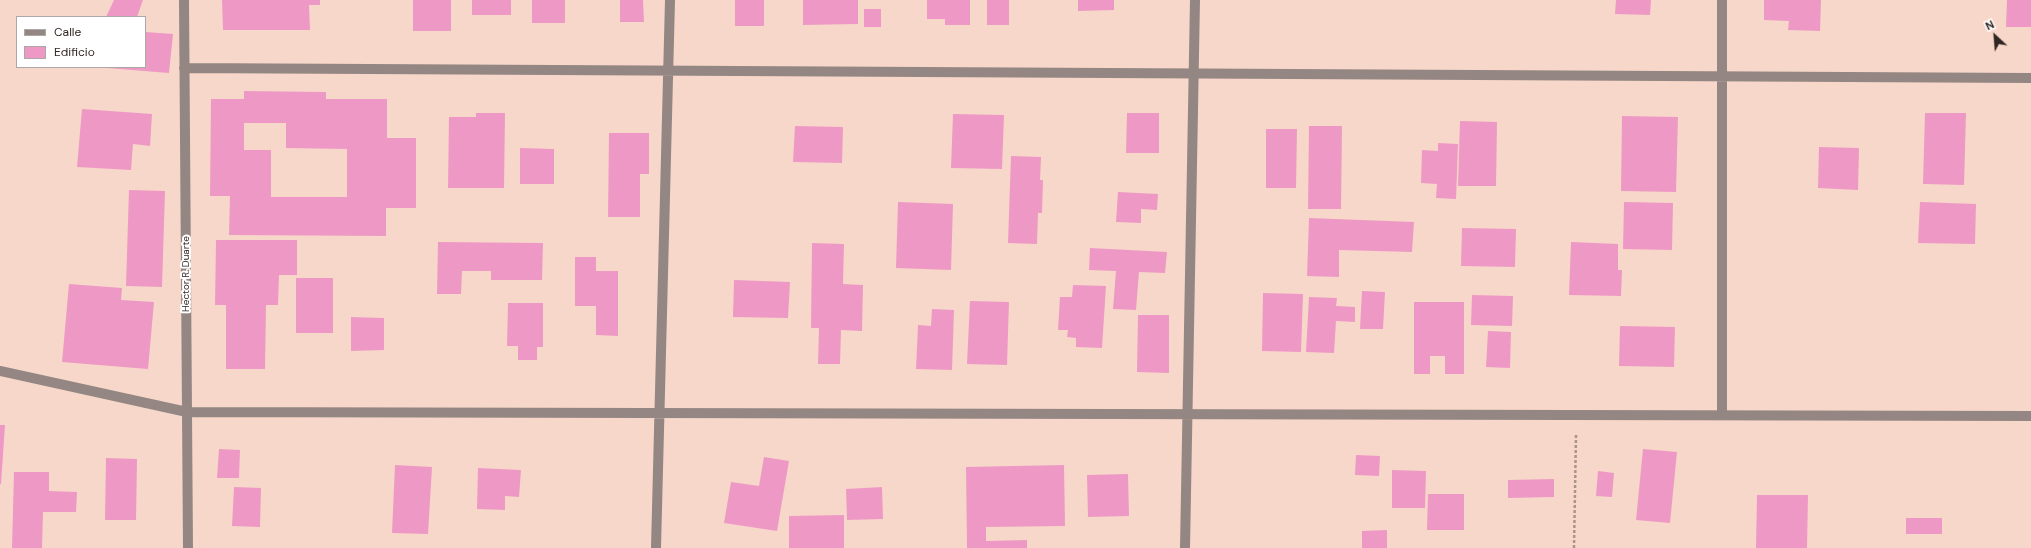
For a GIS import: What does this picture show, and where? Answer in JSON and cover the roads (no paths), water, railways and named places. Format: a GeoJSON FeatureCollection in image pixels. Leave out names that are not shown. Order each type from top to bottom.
{"type":"FeatureCollection","features":[{"type":"Feature","properties":{"kind":"street","name":"Hector R. Duarte"},"geometry":{"type":"LineString","coordinates":[[184,0],[188,548]]}},
{"type":"Feature","properties":{"kind":"street"},"geometry":{"type":"LineString","coordinates":[[656,548],[670,0]]}},
{"type":"Feature","properties":{"kind":"street"},"geometry":{"type":"LineString","coordinates":[[1185,548],[1195,0]]}},
{"type":"Feature","properties":{"kind":"street"},"geometry":{"type":"LineString","coordinates":[[1722,0],[1722,415]]}},
{"type":"Feature","properties":{"kind":"street"},"geometry":{"type":"LineString","coordinates":[[184,68],[2031,78]]}},
{"type":"Feature","properties":{"kind":"street"},"geometry":{"type":"LineString","coordinates":[[0,371],[187,412],[2031,416]]}}]}
